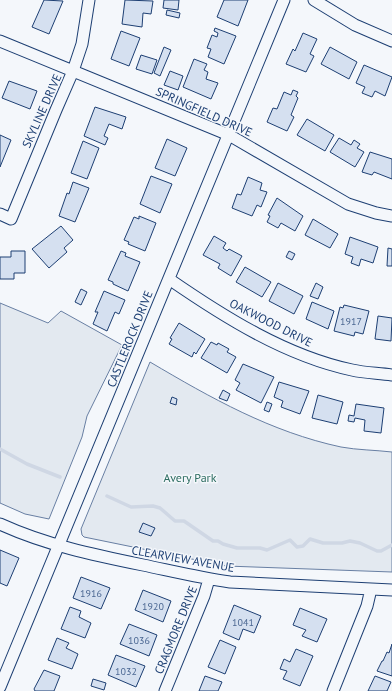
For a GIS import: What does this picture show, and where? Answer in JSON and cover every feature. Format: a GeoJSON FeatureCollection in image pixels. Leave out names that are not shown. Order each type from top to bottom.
{"type":"FeatureCollection","features":[{"type":"Feature","properties":{"kind":"street","name":"SKYLINE DRIVE"},"geometry":{"type":"LineString","coordinates":[[0,214],[11,219],[56,110],[74,71],[82,44],[89,0]]}},
{"type":"Feature","properties":{"kind":"street","name":"CASTLEROCK DRIVE"},"geometry":{"type":"LineString","coordinates":[[0,687],[284,0]]}},
{"type":"Feature","properties":{"kind":"street"},"geometry":{"type":"LineString","coordinates":[[314,0],[355,25],[392,41]]}},
{"type":"Feature","properties":{"kind":"street","name":"SPRINGFIELD DRIVE"},"geometry":{"type":"LineString","coordinates":[[0,41],[229,135],[348,204],[376,213],[392,216]]}},
{"type":"Feature","properties":{"kind":"street","name":"OAKWOOD DRIVE"},"geometry":{"type":"LineString","coordinates":[[169,279],[225,315],[276,343],[318,360],[353,370],[392,375]]}},
{"type":"Feature","properties":{"kind":"street","name":"CLEARVIEW AVENUE"},"geometry":{"type":"LineString","coordinates":[[0,524],[58,546],[97,556],[209,579],[230,582],[392,590]]}},
{"type":"Feature","properties":{"kind":"street","name":"CRAGMORE DRIVE"},"geometry":{"type":"LineString","coordinates":[[166,691],[204,596],[209,579]]}},
{"type":"Feature","properties":{"kind":"street"},"geometry":{"type":"LineString","coordinates":[[333,691],[367,606],[371,589]]}},
{"type":"Feature","properties":{"kind":"green space"},"geometry":{"type":"Polygon","coordinates":[[[0,303],[48,323],[61,311],[122,345],[87,416],[82,437],[49,519],[25,514],[0,503],[0,303]]]}},
{"type":"Feature","properties":{"kind":"green space","name":"Avery Park"},"geometry":{"type":"Polygon","coordinates":[[[150,362],[219,401],[266,423],[290,432],[315,441],[341,447],[392,452],[392,572],[226,566],[84,537],[81,529],[150,362]]]}},
{"type":"Feature","properties":{"kind":"building"},"geometry":{"type":"Polygon","coordinates":[[[44,0],[63,1],[49,34],[32,27],[44,0]]]}},
{"type":"Feature","properties":{"kind":"building"},"geometry":{"type":"Polygon","coordinates":[[[125,0],[153,1],[151,14],[143,13],[142,27],[122,24],[125,0]]]}},
{"type":"Feature","properties":{"kind":"building"},"geometry":{"type":"Polygon","coordinates":[[[164,0],[179,0],[178,10],[163,8],[164,0]]]}},
{"type":"Feature","properties":{"kind":"building"},"geometry":{"type":"Polygon","coordinates":[[[224,0],[248,0],[238,26],[217,17],[224,0]]]}},
{"type":"Feature","properties":{"kind":"building"},"geometry":{"type":"Polygon","coordinates":[[[167,10],[180,13],[179,18],[166,15],[167,10]]]}},
{"type":"Feature","properties":{"kind":"building"},"geometry":{"type":"Polygon","coordinates":[[[215,28],[236,36],[224,64],[208,57],[211,49],[207,48],[212,35],[217,37],[218,33],[214,31],[215,28]]]}},
{"type":"Feature","properties":{"kind":"building"},"geometry":{"type":"Polygon","coordinates":[[[121,31],[140,38],[129,66],[111,59],[121,31]]]}},
{"type":"Feature","properties":{"kind":"building"},"geometry":{"type":"Polygon","coordinates":[[[303,33],[317,39],[310,54],[314,56],[306,72],[286,64],[293,49],[295,51],[303,33]]]}},
{"type":"Feature","properties":{"kind":"building"},"geometry":{"type":"Polygon","coordinates":[[[164,47],[171,50],[160,76],[154,73],[164,47]]]}},
{"type":"Feature","properties":{"kind":"building"},"geometry":{"type":"Polygon","coordinates":[[[330,47],[357,62],[349,79],[321,64],[330,47]]]}},
{"type":"Feature","properties":{"kind":"building"},"geometry":{"type":"Polygon","coordinates":[[[141,55],[157,60],[152,74],[136,69],[141,55]]]}},
{"type":"Feature","properties":{"kind":"building"},"geometry":{"type":"Polygon","coordinates":[[[194,59],[207,64],[204,70],[208,72],[206,79],[218,83],[211,99],[183,87],[194,59]]]}},
{"type":"Feature","properties":{"kind":"building"},"geometry":{"type":"Polygon","coordinates":[[[364,65],[392,77],[385,96],[375,91],[372,97],[362,93],[365,87],[356,83],[364,65]]]}},
{"type":"Feature","properties":{"kind":"building"},"geometry":{"type":"Polygon","coordinates":[[[170,71],[183,76],[178,90],[164,85],[170,71]]]}},
{"type":"Feature","properties":{"kind":"building"},"geometry":{"type":"Polygon","coordinates":[[[9,81],[37,91],[30,109],[2,98],[9,81]]]}},
{"type":"Feature","properties":{"kind":"building"},"geometry":{"type":"Polygon","coordinates":[[[293,90],[298,92],[296,96],[298,98],[291,115],[294,117],[287,131],[267,122],[273,108],[277,109],[284,92],[291,95],[293,90]]]}},
{"type":"Feature","properties":{"kind":"building"},"geometry":{"type":"Polygon","coordinates":[[[95,107],[126,117],[122,129],[109,124],[104,136],[108,138],[105,145],[84,136],[95,107]]]}},
{"type":"Feature","properties":{"kind":"building"},"geometry":{"type":"Polygon","coordinates":[[[307,119],[334,135],[325,151],[297,135],[307,119]]]}},
{"type":"Feature","properties":{"kind":"building"},"geometry":{"type":"Polygon","coordinates":[[[0,135],[11,140],[0,167],[0,135]]]}},
{"type":"Feature","properties":{"kind":"building"},"geometry":{"type":"Polygon","coordinates":[[[339,138],[351,145],[354,140],[360,144],[357,148],[364,152],[355,167],[330,152],[339,138]]]}},
{"type":"Feature","properties":{"kind":"building"},"geometry":{"type":"Polygon","coordinates":[[[167,139],[187,148],[175,176],[155,168],[167,139]]]}},
{"type":"Feature","properties":{"kind":"building"},"geometry":{"type":"Polygon","coordinates":[[[83,141],[99,148],[87,179],[71,173],[83,141]]]}},
{"type":"Feature","properties":{"kind":"building"},"geometry":{"type":"Polygon","coordinates":[[[370,152],[392,159],[392,179],[374,172],[372,175],[362,172],[370,152]]]}},
{"type":"Feature","properties":{"kind":"building"},"geometry":{"type":"Polygon","coordinates":[[[151,176],[172,184],[160,213],[140,204],[151,176]]]}},
{"type":"Feature","properties":{"kind":"building"},"geometry":{"type":"Polygon","coordinates":[[[248,177],[262,183],[260,190],[267,192],[261,207],[257,205],[252,216],[232,208],[237,194],[241,195],[248,177]]]}},
{"type":"Feature","properties":{"kind":"building"},"geometry":{"type":"Polygon","coordinates":[[[73,182],[89,188],[75,222],[59,216],[67,193],[69,194],[73,182]]]}},
{"type":"Feature","properties":{"kind":"building"},"geometry":{"type":"Polygon","coordinates":[[[277,198],[303,216],[295,231],[281,223],[278,228],[267,222],[270,216],[268,215],[277,198]]]}},
{"type":"Feature","properties":{"kind":"building"},"geometry":{"type":"Polygon","coordinates":[[[139,216],[156,223],[145,251],[128,244],[129,242],[124,240],[134,217],[139,219],[139,216]]]}},
{"type":"Feature","properties":{"kind":"building"},"geometry":{"type":"Polygon","coordinates":[[[313,219],[338,234],[330,248],[305,235],[313,219]]]}},
{"type":"Feature","properties":{"kind":"building"},"geometry":{"type":"Polygon","coordinates":[[[61,226],[73,240],[64,248],[67,252],[49,268],[32,249],[61,226]]]}},
{"type":"Feature","properties":{"kind":"building"},"geometry":{"type":"Polygon","coordinates":[[[214,236],[226,243],[223,248],[227,251],[229,249],[242,256],[231,276],[218,268],[220,264],[203,255],[214,236]]]}},
{"type":"Feature","properties":{"kind":"building"},"geometry":{"type":"Polygon","coordinates":[[[350,237],[378,247],[373,263],[361,259],[359,266],[351,263],[353,257],[345,254],[350,237]]]}},
{"type":"Feature","properties":{"kind":"building"},"geometry":{"type":"Polygon","coordinates":[[[388,248],[392,249],[392,266],[387,266],[388,248]]]}},
{"type":"Feature","properties":{"kind":"building"},"geometry":{"type":"Polygon","coordinates":[[[11,251],[25,251],[25,273],[14,273],[14,279],[0,279],[0,257],[11,257],[11,251]]]}},
{"type":"Feature","properties":{"kind":"building"},"geometry":{"type":"Polygon","coordinates":[[[121,251],[126,253],[125,256],[140,262],[128,291],[108,280],[121,251]]]}},
{"type":"Feature","properties":{"kind":"building"},"geometry":{"type":"Polygon","coordinates":[[[289,251],[295,254],[292,260],[286,257],[289,251]]]}},
{"type":"Feature","properties":{"kind":"building"},"geometry":{"type":"Polygon","coordinates":[[[245,267],[271,282],[262,297],[236,282],[245,267]]]}},
{"type":"Feature","properties":{"kind":"building"},"geometry":{"type":"Polygon","coordinates":[[[278,283],[303,296],[294,314],[269,301],[278,283]]]}},
{"type":"Feature","properties":{"kind":"building"},"geometry":{"type":"Polygon","coordinates":[[[316,283],[323,287],[318,299],[310,296],[316,283]]]}},
{"type":"Feature","properties":{"kind":"building"},"geometry":{"type":"Polygon","coordinates":[[[81,289],[87,292],[81,305],[75,302],[81,289]]]}},
{"type":"Feature","properties":{"kind":"building"},"geometry":{"type":"Polygon","coordinates":[[[104,291],[125,300],[119,314],[115,312],[107,331],[93,324],[98,312],[95,312],[104,291]]]}},
{"type":"Feature","properties":{"kind":"building"},"geometry":{"type":"Polygon","coordinates":[[[312,302],[334,311],[328,329],[306,319],[312,302]]]}},
{"type":"Feature","properties":{"kind":"building"},"geometry":{"type":"Polygon","coordinates":[[[344,305],[369,311],[363,334],[355,332],[354,336],[334,331],[340,307],[343,308],[344,305]]]}},
{"type":"Feature","properties":{"kind":"building"},"geometry":{"type":"Polygon","coordinates":[[[378,316],[392,318],[391,341],[375,339],[378,316]]]}},
{"type":"Feature","properties":{"kind":"building"},"geometry":{"type":"Polygon","coordinates":[[[179,323],[205,339],[196,354],[194,352],[192,357],[169,344],[172,339],[170,338],[179,323]]]}},
{"type":"Feature","properties":{"kind":"building"},"geometry":{"type":"Polygon","coordinates":[[[211,342],[217,345],[218,343],[229,349],[227,352],[236,357],[227,373],[201,358],[211,342]]]}},
{"type":"Feature","properties":{"kind":"building"},"geometry":{"type":"Polygon","coordinates":[[[243,364],[274,377],[261,403],[236,390],[240,383],[235,380],[243,364]]]}},
{"type":"Feature","properties":{"kind":"building"},"geometry":{"type":"Polygon","coordinates":[[[279,382],[309,391],[300,414],[281,407],[283,401],[274,397],[279,382]]]}},
{"type":"Feature","properties":{"kind":"building"},"geometry":{"type":"Polygon","coordinates":[[[223,390],[230,394],[227,401],[219,398],[223,390]]]}},
{"type":"Feature","properties":{"kind":"building"},"geometry":{"type":"Polygon","coordinates":[[[318,395],[343,402],[337,424],[312,418],[318,395]]]}},
{"type":"Feature","properties":{"kind":"building"},"geometry":{"type":"Polygon","coordinates":[[[172,397],[177,399],[176,405],[170,403],[172,397]]]}},
{"type":"Feature","properties":{"kind":"building"},"geometry":{"type":"Polygon","coordinates":[[[267,402],[272,404],[269,412],[264,410],[267,402]]]}},
{"type":"Feature","properties":{"kind":"building"},"geometry":{"type":"Polygon","coordinates":[[[356,404],[384,408],[381,433],[364,431],[365,420],[355,418],[354,422],[348,421],[349,415],[354,416],[356,404]]]}},
{"type":"Feature","properties":{"kind":"building"},"geometry":{"type":"Polygon","coordinates":[[[143,523],[155,528],[151,536],[139,532],[143,523]]]}},
{"type":"Feature","properties":{"kind":"building"},"geometry":{"type":"Polygon","coordinates":[[[0,550],[19,558],[7,586],[0,583],[0,550]]]}},
{"type":"Feature","properties":{"kind":"building"},"geometry":{"type":"Polygon","coordinates":[[[81,577],[110,588],[101,609],[73,598],[81,577]]]}},
{"type":"Feature","properties":{"kind":"building"},"geometry":{"type":"Polygon","coordinates":[[[143,590],[171,601],[163,622],[135,610],[143,590]]]}},
{"type":"Feature","properties":{"kind":"building"},"geometry":{"type":"Polygon","coordinates":[[[234,605],[261,616],[254,633],[243,629],[239,640],[223,633],[234,605]]]}},
{"type":"Feature","properties":{"kind":"building"},"geometry":{"type":"Polygon","coordinates":[[[70,607],[81,611],[79,617],[91,623],[85,638],[61,629],[70,607]]]}},
{"type":"Feature","properties":{"kind":"building"},"geometry":{"type":"Polygon","coordinates":[[[300,608],[327,619],[317,642],[302,636],[306,630],[293,625],[300,608]]]}},
{"type":"Feature","properties":{"kind":"building"},"geometry":{"type":"Polygon","coordinates":[[[129,624],[157,635],[149,656],[120,644],[129,624]]]}},
{"type":"Feature","properties":{"kind":"building"},"geometry":{"type":"Polygon","coordinates":[[[57,638],[69,643],[66,648],[78,654],[72,669],[48,660],[57,638]]]}},
{"type":"Feature","properties":{"kind":"building"},"geometry":{"type":"Polygon","coordinates":[[[220,640],[236,647],[225,674],[208,667],[220,640]]]}},
{"type":"Feature","properties":{"kind":"building"},"geometry":{"type":"Polygon","coordinates":[[[392,644],[392,676],[377,671],[387,652],[389,653],[392,644]]]}},
{"type":"Feature","properties":{"kind":"building"},"geometry":{"type":"Polygon","coordinates":[[[296,649],[313,656],[300,686],[283,679],[287,671],[280,669],[284,659],[290,662],[296,649]]]}},
{"type":"Feature","properties":{"kind":"building"},"geometry":{"type":"Polygon","coordinates":[[[116,655],[145,666],[136,687],[108,675],[116,655]]]}},
{"type":"Feature","properties":{"kind":"building"},"geometry":{"type":"Polygon","coordinates":[[[44,670],[60,676],[54,691],[35,691],[34,689],[44,670]]]}},
{"type":"Feature","properties":{"kind":"building"},"geometry":{"type":"Polygon","coordinates":[[[205,676],[222,682],[218,691],[199,691],[205,676]]]}},
{"type":"Feature","properties":{"kind":"building"},"geometry":{"type":"Polygon","coordinates":[[[375,676],[391,682],[387,691],[368,691],[375,676]]]}},
{"type":"Feature","properties":{"kind":"building"},"geometry":{"type":"Polygon","coordinates":[[[93,679],[106,683],[104,690],[91,686],[93,679]]]}},
{"type":"Feature","properties":{"kind":"waterway"},"geometry":{"type":"LineString","coordinates":[[0,449],[27,464],[60,477]]}},
{"type":"Feature","properties":{"kind":"waterway"},"geometry":{"type":"LineString","coordinates":[[107,496],[131,507],[153,506],[160,508],[175,521],[184,521],[213,541],[218,541],[237,548],[260,548],[267,550],[290,540],[297,547],[303,546],[310,539],[323,543],[342,543],[350,541],[360,543],[377,551],[381,551],[392,545]]}}]}
